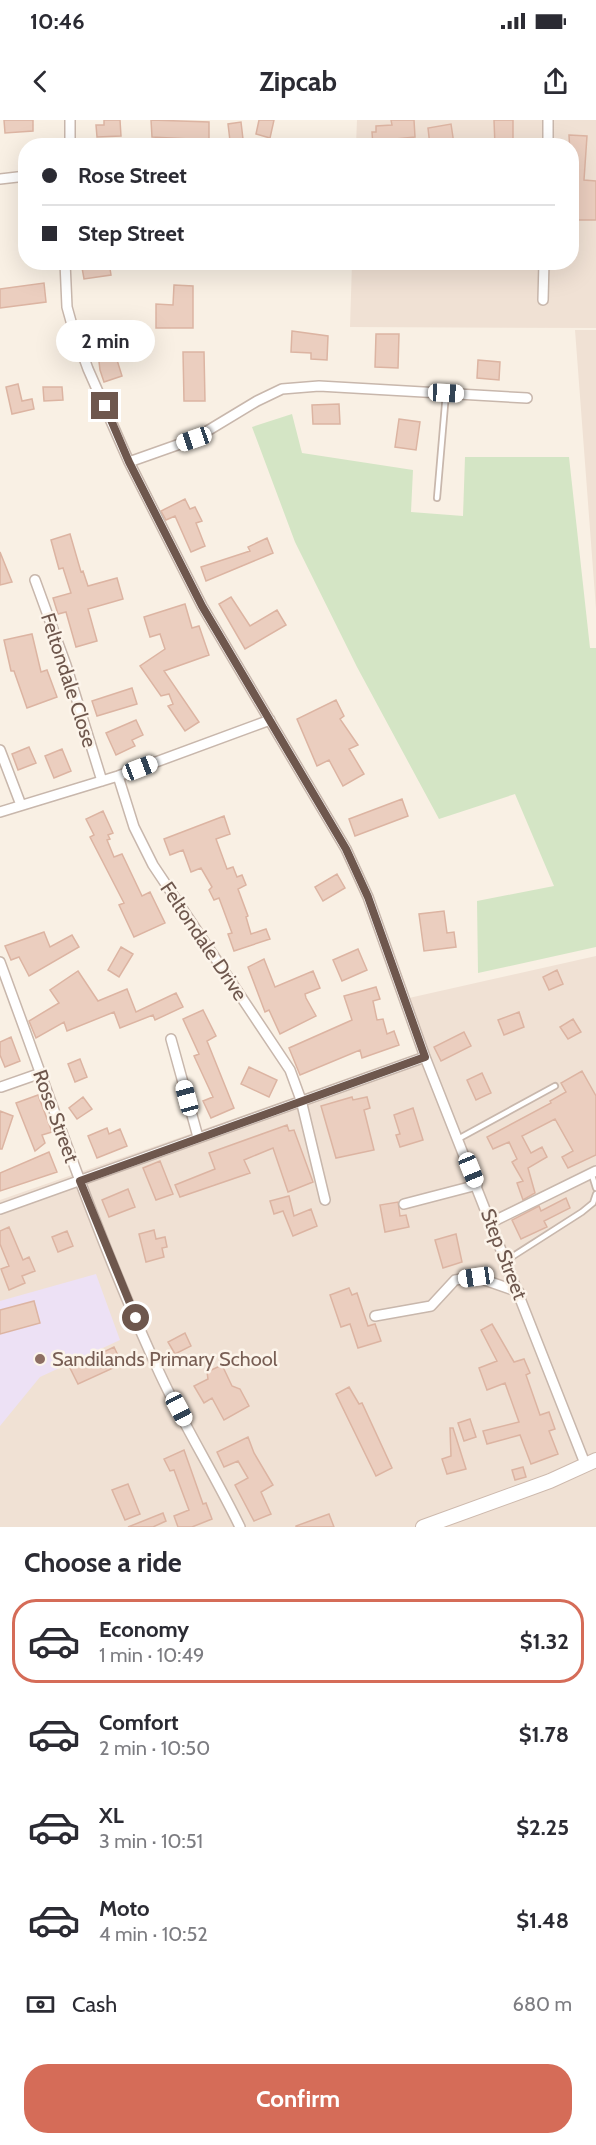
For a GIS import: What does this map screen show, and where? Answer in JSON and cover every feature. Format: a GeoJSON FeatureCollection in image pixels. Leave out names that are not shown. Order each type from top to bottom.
{"type":"FeatureCollection","features":[{"type":"Feature","properties":{"kind":"main road"},"geometry":{"type":"LineString","coordinates":[[423,1527],[591,1463]]}},
{"type":"Feature","properties":{"kind":"street"},"geometry":{"type":"LineString","coordinates":[[70,120],[71,138]]}},
{"type":"Feature","properties":{"kind":"street"},"geometry":{"type":"LineString","coordinates":[[548,120],[548,138]]}},
{"type":"Feature","properties":{"kind":"street"},"geometry":{"type":"LineString","coordinates":[[0,179],[18,177]]}},
{"type":"Feature","properties":{"kind":"street","name":"Step Street"},"geometry":{"type":"LineString","coordinates":[[65,270],[67,307],[72,325],[88,369],[129,462],[202,606],[346,849],[368,897],[425,1057],[519,1292],[591,1463]]}},
{"type":"Feature","properties":{"kind":"street"},"geometry":{"type":"LineString","coordinates":[[543,300],[544,270]]}},
{"type":"Feature","properties":{"kind":"street"},"geometry":{"type":"LineString","coordinates":[[129,462],[194,439],[256,401],[282,389],[319,386],[527,398]]}},
{"type":"Feature","properties":{"kind":"street","name":"Feltondale Close"},"geometry":{"type":"LineString","coordinates":[[35,580],[66,665],[102,782]]}},
{"type":"Feature","properties":{"kind":"street"},"geometry":{"type":"LineString","coordinates":[[0,812],[102,782],[270,720]]}},
{"type":"Feature","properties":{"kind":"street"},"geometry":{"type":"LineString","coordinates":[[0,750],[21,805]]}},
{"type":"Feature","properties":{"kind":"street","name":"Feltondale Drive"},"geometry":{"type":"LineString","coordinates":[[118,776],[134,827],[153,865],[290,1070],[302,1100],[325,1200]]}},
{"type":"Feature","properties":{"kind":"street","name":"Rose Street"},"geometry":{"type":"LineString","coordinates":[[0,962],[80,1181],[160,1375],[240,1527]]}},
{"type":"Feature","properties":{"kind":"street"},"geometry":{"type":"LineString","coordinates":[[171,1040],[198,1137]]}},
{"type":"Feature","properties":{"kind":"street"},"geometry":{"type":"LineString","coordinates":[[0,1209],[425,1057]]}},
{"type":"Feature","properties":{"kind":"street"},"geometry":{"type":"LineString","coordinates":[[1,1087],[41,1074]]}},
{"type":"Feature","properties":{"kind":"street"},"geometry":{"type":"LineString","coordinates":[[492,1222],[593,1171]]}},
{"type":"Feature","properties":{"kind":"street"},"geometry":{"type":"LineString","coordinates":[[404,1204],[477,1185]]}},
{"type":"Feature","properties":{"kind":"street"},"geometry":{"type":"LineString","coordinates":[[375,1316],[431,1306],[455,1280],[476,1277],[519,1292]]}},
{"type":"Feature","properties":{"kind":"lane"},"geometry":{"type":"LineString","coordinates":[[437,498],[446,393]]}},
{"type":"Feature","properties":{"kind":"lane"},"geometry":{"type":"LineString","coordinates":[[458,1139],[555,1086]]}},
{"type":"Feature","properties":{"kind":"lane"},"geometry":{"type":"LineString","coordinates":[[593,1171],[596,1188]]}},
{"type":"Feature","properties":{"kind":"lane"},"geometry":{"type":"LineString","coordinates":[[507,1260],[582,1212],[593,1203],[596,1194]]}},
{"type":"Feature","properties":{"kind":"shaded area"},"geometry":{"type":"Polygon","coordinates":[[[357,120],[596,120],[596,328],[350,327],[352,270],[579,270],[579,138],[356,138],[357,120]]]}},
{"type":"Feature","properties":{"kind":"shaded area"},"geometry":{"type":"Polygon","coordinates":[[[575,330],[596,330],[596,609],[575,330]]]}},
{"type":"Feature","properties":{"kind":"shaded area"},"geometry":{"type":"Polygon","coordinates":[[[596,956],[596,1527],[0,1527],[0,1200],[428,1051],[409,998],[596,956]]]}},
{"type":"Feature","properties":{"kind":"shaded area","name":"Sandilands Primary School"},"geometry":{"type":"Polygon","coordinates":[[[96,1274],[120,1340],[40,1377],[0,1426],[0,1301],[96,1274]]]}},
{"type":"Feature","properties":{"kind":"green space"},"geometry":{"type":"Polygon","coordinates":[[[292,414],[302,453],[413,470],[411,512],[463,516],[465,457],[569,457],[590,648],[596,648],[596,947],[478,973],[477,901],[554,886],[515,794],[439,819],[357,667],[295,542],[252,427],[292,414]]]}},
{"type":"Feature","properties":{"kind":"building"},"geometry":{"type":"Polygon","coordinates":[[[4,120],[33,120],[33,131],[5,133],[4,120]]]}},
{"type":"Feature","properties":{"kind":"building"},"geometry":{"type":"Polygon","coordinates":[[[104,120],[120,120],[121,136],[97,137],[96,125],[104,125],[104,120]]]}},
{"type":"Feature","properties":{"kind":"building"},"geometry":{"type":"Polygon","coordinates":[[[151,120],[209,122],[209,138],[152,137],[151,120]]]}},
{"type":"Feature","properties":{"kind":"building"},"geometry":{"type":"Polygon","coordinates":[[[259,120],[274,120],[270,138],[256,134],[259,120]]]}},
{"type":"Feature","properties":{"kind":"building"},"geometry":{"type":"Polygon","coordinates":[[[391,120],[414,120],[415,137],[372,138],[372,132],[376,132],[376,126],[392,125],[391,120]]]}},
{"type":"Feature","properties":{"kind":"building"},"geometry":{"type":"Polygon","coordinates":[[[494,120],[513,120],[513,138],[495,138],[494,120]]]}},
{"type":"Feature","properties":{"kind":"building"},"geometry":{"type":"Polygon","coordinates":[[[241,122],[243,138],[230,138],[228,124],[241,122]]]}},
{"type":"Feature","properties":{"kind":"building"},"geometry":{"type":"Polygon","coordinates":[[[451,124],[453,138],[429,138],[428,128],[451,124]]]}},
{"type":"Feature","properties":{"kind":"building"},"geometry":{"type":"Polygon","coordinates":[[[569,135],[587,136],[584,180],[596,181],[596,220],[579,220],[579,138],[569,138],[569,135]]]}},
{"type":"Feature","properties":{"kind":"building"},"geometry":{"type":"Polygon","coordinates":[[[82,270],[110,270],[111,275],[84,279],[82,270]]]}},
{"type":"Feature","properties":{"kind":"building"},"geometry":{"type":"Polygon","coordinates":[[[44,283],[46,302],[0,308],[0,289],[44,283]]]}},
{"type":"Feature","properties":{"kind":"building"},"geometry":{"type":"Polygon","coordinates":[[[174,285],[193,286],[193,328],[156,328],[156,304],[173,305],[174,285]]]}},
{"type":"Feature","properties":{"kind":"building"},"geometry":{"type":"Polygon","coordinates":[[[292,331],[328,336],[327,360],[311,359],[311,353],[291,352],[292,331]]]}},
{"type":"Feature","properties":{"kind":"building"},"geometry":{"type":"Polygon","coordinates":[[[376,334],[399,334],[398,368],[375,367],[376,334]]]}},
{"type":"Feature","properties":{"kind":"building"},"geometry":{"type":"Polygon","coordinates":[[[114,335],[117,360],[122,376],[104,382],[100,370],[96,336],[114,335]]]}},
{"type":"Feature","properties":{"kind":"building"},"geometry":{"type":"Polygon","coordinates":[[[183,352],[204,352],[205,401],[184,401],[183,352]]]}},
{"type":"Feature","properties":{"kind":"building"},"geometry":{"type":"Polygon","coordinates":[[[478,360],[500,362],[499,380],[477,378],[478,360]]]}},
{"type":"Feature","properties":{"kind":"building"},"geometry":{"type":"Polygon","coordinates":[[[18,384],[22,401],[32,399],[34,409],[12,414],[6,387],[18,384]]]}},
{"type":"Feature","properties":{"kind":"building"},"geometry":{"type":"Polygon","coordinates":[[[43,387],[62,387],[63,400],[44,401],[43,387]]]}},
{"type":"Feature","properties":{"kind":"building"},"geometry":{"type":"Polygon","coordinates":[[[339,404],[340,424],[313,424],[312,405],[339,404]]]}},
{"type":"Feature","properties":{"kind":"building"},"geometry":{"type":"Polygon","coordinates":[[[399,419],[420,422],[416,450],[395,447],[399,419]]]}},
{"type":"Feature","properties":{"kind":"building"},"geometry":{"type":"Polygon","coordinates":[[[185,499],[190,509],[195,507],[202,521],[196,523],[205,546],[191,552],[175,516],[166,520],[161,511],[185,499]]]}},
{"type":"Feature","properties":{"kind":"building"},"geometry":{"type":"Polygon","coordinates":[[[70,534],[81,572],[83,571],[88,586],[117,578],[123,599],[88,609],[97,641],[76,647],[66,612],[58,614],[53,598],[71,593],[63,568],[59,569],[51,540],[70,534]]]}},
{"type":"Feature","properties":{"kind":"building"},"geometry":{"type":"Polygon","coordinates":[[[267,538],[273,553],[206,581],[201,567],[250,551],[248,547],[267,538]]]}},
{"type":"Feature","properties":{"kind":"building"},"geometry":{"type":"Polygon","coordinates":[[[0,552],[12,582],[0,585],[0,552]]]}},
{"type":"Feature","properties":{"kind":"building"},"geometry":{"type":"Polygon","coordinates":[[[231,597],[250,626],[277,610],[286,625],[245,649],[219,604],[231,597]]]}},
{"type":"Feature","properties":{"kind":"building"},"geometry":{"type":"Polygon","coordinates":[[[185,604],[192,628],[199,626],[209,655],[164,671],[199,722],[185,731],[168,706],[173,704],[169,694],[161,696],[140,666],[165,649],[160,634],[150,637],[144,617],[185,604]]]}},
{"type":"Feature","properties":{"kind":"building"},"geometry":{"type":"Polygon","coordinates":[[[32,634],[41,672],[47,670],[57,697],[27,708],[14,671],[11,671],[4,640],[32,634]]]}},
{"type":"Feature","properties":{"kind":"building"},"geometry":{"type":"Polygon","coordinates":[[[132,688],[137,704],[97,716],[92,701],[132,688]]]}},
{"type":"Feature","properties":{"kind":"building"},"geometry":{"type":"Polygon","coordinates":[[[336,700],[344,716],[340,719],[358,745],[349,749],[364,774],[343,786],[329,760],[317,766],[297,719],[336,700]]]}},
{"type":"Feature","properties":{"kind":"building"},"geometry":{"type":"Polygon","coordinates":[[[136,720],[143,735],[132,740],[135,746],[116,755],[106,733],[136,720]]]}},
{"type":"Feature","properties":{"kind":"building"},"geometry":{"type":"Polygon","coordinates":[[[29,747],[36,763],[18,770],[12,754],[29,747]]]}},
{"type":"Feature","properties":{"kind":"building"},"geometry":{"type":"Polygon","coordinates":[[[62,749],[71,771],[54,778],[45,756],[62,749]]]}},
{"type":"Feature","properties":{"kind":"building"},"geometry":{"type":"Polygon","coordinates":[[[402,799],[408,816],[355,836],[349,819],[402,799]]]}},
{"type":"Feature","properties":{"kind":"building"},"geometry":{"type":"Polygon","coordinates":[[[103,811],[113,833],[108,835],[110,839],[107,840],[114,857],[122,854],[142,896],[150,892],[165,923],[134,937],[119,905],[124,903],[90,837],[94,835],[86,819],[103,811]]]}},
{"type":"Feature","properties":{"kind":"building"},"geometry":{"type":"Polygon","coordinates":[[[224,816],[230,834],[216,839],[227,869],[233,867],[237,877],[242,875],[246,885],[238,889],[248,916],[246,917],[251,934],[266,929],[270,939],[234,951],[228,934],[232,933],[219,898],[214,900],[209,890],[212,887],[201,868],[191,872],[183,850],[170,855],[164,839],[224,816]]]}},
{"type":"Feature","properties":{"kind":"building"},"geometry":{"type":"Polygon","coordinates":[[[337,874],[345,888],[323,901],[315,887],[337,874]]]}},
{"type":"Feature","properties":{"kind":"building"},"geometry":{"type":"Polygon","coordinates":[[[444,911],[447,933],[454,932],[456,947],[424,951],[419,914],[444,911]]]}},
{"type":"Feature","properties":{"kind":"building"},"geometry":{"type":"Polygon","coordinates":[[[44,932],[50,947],[72,935],[79,947],[29,976],[19,957],[11,960],[5,946],[44,932]]]}},
{"type":"Feature","properties":{"kind":"building"},"geometry":{"type":"Polygon","coordinates":[[[121,947],[133,954],[119,977],[108,970],[121,947]]]}},
{"type":"Feature","properties":{"kind":"building"},"geometry":{"type":"Polygon","coordinates":[[[358,949],[367,970],[342,981],[333,960],[358,949]]]}},
{"type":"Feature","properties":{"kind":"building"},"geometry":{"type":"Polygon","coordinates":[[[264,959],[275,987],[313,971],[320,988],[305,994],[316,1016],[280,1034],[269,1010],[265,1012],[248,967],[264,959]]]}},
{"type":"Feature","properties":{"kind":"building"},"geometry":{"type":"Polygon","coordinates":[[[557,970],[563,984],[549,990],[543,977],[557,970]]]}},
{"type":"Feature","properties":{"kind":"building"},"geometry":{"type":"Polygon","coordinates":[[[78,971],[98,1001],[127,989],[136,1012],[176,993],[183,1007],[155,1020],[153,1015],[120,1028],[114,1012],[67,1031],[64,1022],[36,1038],[29,1021],[59,1003],[50,990],[78,971]]]}},
{"type":"Feature","properties":{"kind":"building"},"geometry":{"type":"Polygon","coordinates":[[[376,987],[380,999],[373,1001],[377,1020],[383,1019],[387,1034],[394,1031],[399,1045],[362,1058],[360,1050],[300,1075],[289,1048],[352,1020],[344,996],[376,987]]]}},
{"type":"Feature","properties":{"kind":"building"},"geometry":{"type":"Polygon","coordinates":[[[203,1010],[216,1036],[207,1041],[234,1108],[211,1118],[203,1101],[213,1097],[194,1056],[199,1054],[183,1019],[203,1010]]]}},
{"type":"Feature","properties":{"kind":"building"},"geometry":{"type":"Polygon","coordinates":[[[519,1012],[524,1027],[504,1035],[498,1020],[519,1012]]]}},
{"type":"Feature","properties":{"kind":"building"},"geometry":{"type":"Polygon","coordinates":[[[573,1019],[581,1032],[568,1039],[560,1027],[573,1019]]]}},
{"type":"Feature","properties":{"kind":"building"},"geometry":{"type":"Polygon","coordinates":[[[464,1032],[471,1046],[441,1061],[434,1047],[464,1032]]]}},
{"type":"Feature","properties":{"kind":"building"},"geometry":{"type":"Polygon","coordinates":[[[11,1037],[20,1061],[5,1067],[0,1055],[0,1042],[11,1037]]]}},
{"type":"Feature","properties":{"kind":"building"},"geometry":{"type":"Polygon","coordinates":[[[80,1059],[87,1077],[75,1082],[68,1064],[80,1059]]]}},
{"type":"Feature","properties":{"kind":"building"},"geometry":{"type":"Polygon","coordinates":[[[249,1067],[277,1080],[269,1097],[241,1084],[249,1067]]]}},
{"type":"Feature","properties":{"kind":"building"},"geometry":{"type":"Polygon","coordinates":[[[582,1071],[596,1096],[596,1155],[568,1168],[562,1157],[573,1151],[555,1119],[522,1136],[531,1153],[542,1147],[547,1157],[528,1168],[535,1193],[523,1200],[517,1183],[523,1181],[512,1162],[517,1159],[509,1142],[493,1149],[487,1137],[551,1103],[550,1101],[566,1092],[561,1083],[582,1071]]]}},
{"type":"Feature","properties":{"kind":"building"},"geometry":{"type":"Polygon","coordinates":[[[482,1073],[491,1093],[476,1100],[467,1080],[482,1073]]]}},
{"type":"Feature","properties":{"kind":"building"},"geometry":{"type":"Polygon","coordinates":[[[38,1095],[52,1132],[42,1135],[45,1143],[35,1151],[16,1103],[38,1095]]]}},
{"type":"Feature","properties":{"kind":"building"},"geometry":{"type":"Polygon","coordinates":[[[83,1097],[92,1109],[77,1119],[69,1108],[83,1097]]]}},
{"type":"Feature","properties":{"kind":"building"},"geometry":{"type":"Polygon","coordinates":[[[352,1097],[353,1100],[367,1097],[370,1108],[364,1110],[374,1150],[336,1158],[321,1106],[352,1097]]]}},
{"type":"Feature","properties":{"kind":"building"},"geometry":{"type":"Polygon","coordinates":[[[413,1108],[423,1140],[400,1147],[396,1135],[400,1134],[394,1115],[413,1108]]]}},
{"type":"Feature","properties":{"kind":"building"},"geometry":{"type":"Polygon","coordinates":[[[0,1111],[13,1116],[2,1149],[0,1149],[0,1111]]]}},
{"type":"Feature","properties":{"kind":"building"},"geometry":{"type":"Polygon","coordinates":[[[287,1125],[289,1131],[294,1130],[313,1182],[288,1192],[273,1148],[244,1160],[250,1173],[180,1197],[175,1185],[215,1169],[209,1153],[287,1125]]]}},
{"type":"Feature","properties":{"kind":"building"},"geometry":{"type":"Polygon","coordinates":[[[107,1128],[109,1134],[120,1129],[127,1146],[97,1158],[88,1136],[107,1128]]]}},
{"type":"Feature","properties":{"kind":"building"},"geometry":{"type":"Polygon","coordinates":[[[49,1152],[57,1172],[0,1191],[0,1173],[49,1152]]]}},
{"type":"Feature","properties":{"kind":"building"},"geometry":{"type":"Polygon","coordinates":[[[160,1161],[173,1194],[156,1200],[143,1168],[160,1161]]]}},
{"type":"Feature","properties":{"kind":"building"},"geometry":{"type":"Polygon","coordinates":[[[128,1189],[135,1207],[109,1217],[102,1200],[128,1189]]]}},
{"type":"Feature","properties":{"kind":"building"},"geometry":{"type":"Polygon","coordinates":[[[289,1196],[294,1216],[311,1209],[317,1226],[293,1236],[283,1211],[274,1214],[270,1201],[289,1196]]]}},
{"type":"Feature","properties":{"kind":"building"},"geometry":{"type":"Polygon","coordinates":[[[566,1198],[570,1208],[544,1221],[547,1227],[521,1239],[512,1220],[539,1206],[541,1211],[566,1198]]]}},
{"type":"Feature","properties":{"kind":"building"},"geometry":{"type":"Polygon","coordinates":[[[398,1202],[400,1216],[406,1215],[409,1227],[385,1232],[380,1205],[398,1202]]]}},
{"type":"Feature","properties":{"kind":"building"},"geometry":{"type":"Polygon","coordinates":[[[9,1227],[23,1260],[29,1257],[35,1271],[22,1276],[25,1283],[9,1290],[1,1269],[9,1266],[0,1244],[0,1231],[9,1227]]]}},
{"type":"Feature","properties":{"kind":"building"},"geometry":{"type":"Polygon","coordinates":[[[154,1230],[156,1239],[165,1237],[167,1247],[162,1248],[164,1257],[146,1262],[139,1234],[154,1230]]]}},
{"type":"Feature","properties":{"kind":"building"},"geometry":{"type":"Polygon","coordinates":[[[67,1231],[73,1246],[58,1252],[52,1237],[67,1231]]]}},
{"type":"Feature","properties":{"kind":"building"},"geometry":{"type":"Polygon","coordinates":[[[456,1234],[462,1262],[443,1268],[435,1240],[456,1234]]]}},
{"type":"Feature","properties":{"kind":"building"},"geometry":{"type":"Polygon","coordinates":[[[349,1288],[352,1295],[357,1293],[368,1326],[375,1324],[381,1341],[358,1348],[350,1324],[341,1327],[330,1295],[349,1288]]]}},
{"type":"Feature","properties":{"kind":"building"},"geometry":{"type":"Polygon","coordinates":[[[34,1301],[40,1323],[0,1334],[0,1310],[34,1301]]]}},
{"type":"Feature","properties":{"kind":"building"},"geometry":{"type":"Polygon","coordinates":[[[492,1324],[514,1362],[524,1359],[530,1373],[526,1375],[540,1415],[549,1412],[555,1429],[549,1431],[558,1454],[531,1464],[520,1435],[487,1444],[483,1431],[519,1422],[505,1383],[487,1390],[479,1368],[497,1361],[481,1330],[492,1324]]]}},
{"type":"Feature","properties":{"kind":"building"},"geometry":{"type":"Polygon","coordinates":[[[185,1333],[191,1346],[175,1354],[168,1342],[185,1333]]]}},
{"type":"Feature","properties":{"kind":"building"},"geometry":{"type":"Polygon","coordinates":[[[114,1347],[122,1364],[78,1384],[70,1368],[114,1347]]]}},
{"type":"Feature","properties":{"kind":"building"},"geometry":{"type":"Polygon","coordinates":[[[222,1365],[232,1386],[240,1389],[249,1406],[224,1420],[212,1398],[204,1403],[194,1386],[208,1379],[207,1372],[222,1365]]]}},
{"type":"Feature","properties":{"kind":"building"},"geometry":{"type":"Polygon","coordinates":[[[349,1387],[359,1404],[362,1403],[392,1468],[376,1476],[336,1394],[349,1387]]]}},
{"type":"Feature","properties":{"kind":"building"},"geometry":{"type":"Polygon","coordinates":[[[470,1419],[476,1437],[464,1441],[458,1423],[470,1419]]]}},
{"type":"Feature","properties":{"kind":"building"},"geometry":{"type":"Polygon","coordinates":[[[450,1428],[453,1428],[466,1469],[447,1474],[442,1459],[451,1456],[450,1428]]]}},
{"type":"Feature","properties":{"kind":"building"},"geometry":{"type":"Polygon","coordinates":[[[248,1437],[254,1453],[273,1485],[261,1492],[271,1514],[254,1521],[235,1485],[248,1478],[238,1461],[224,1467],[217,1452],[248,1437]]]}},
{"type":"Feature","properties":{"kind":"building"},"geometry":{"type":"Polygon","coordinates":[[[184,1450],[203,1504],[206,1503],[212,1519],[192,1527],[178,1527],[174,1516],[189,1510],[174,1470],[170,1471],[164,1459],[184,1450]]]}},
{"type":"Feature","properties":{"kind":"building"},"geometry":{"type":"Polygon","coordinates":[[[523,1467],[526,1477],[515,1480],[512,1470],[523,1467]]]}},
{"type":"Feature","properties":{"kind":"building"},"geometry":{"type":"Polygon","coordinates":[[[128,1484],[140,1514],[125,1520],[112,1490],[128,1484]]]}},
{"type":"Feature","properties":{"kind":"building"},"geometry":{"type":"Polygon","coordinates":[[[163,1513],[166,1521],[153,1527],[128,1527],[163,1513]]]}},
{"type":"Feature","properties":{"kind":"building"},"geometry":{"type":"Polygon","coordinates":[[[329,1514],[334,1527],[296,1527],[296,1526],[329,1514]]]}},
{"type":"Feature","properties":{"kind":"place","name":"Sandilands Primary School"},"geometry":{"type":"Point","coordinates":[40,1359]}},
{"type":"Feature","properties":{"kind":"route"},"geometry":{"type":"LineString","coordinates":[[105,406],[129,462],[202,606],[346,849],[368,897],[425,1057],[80,1181],[136,1318]]}}]}
